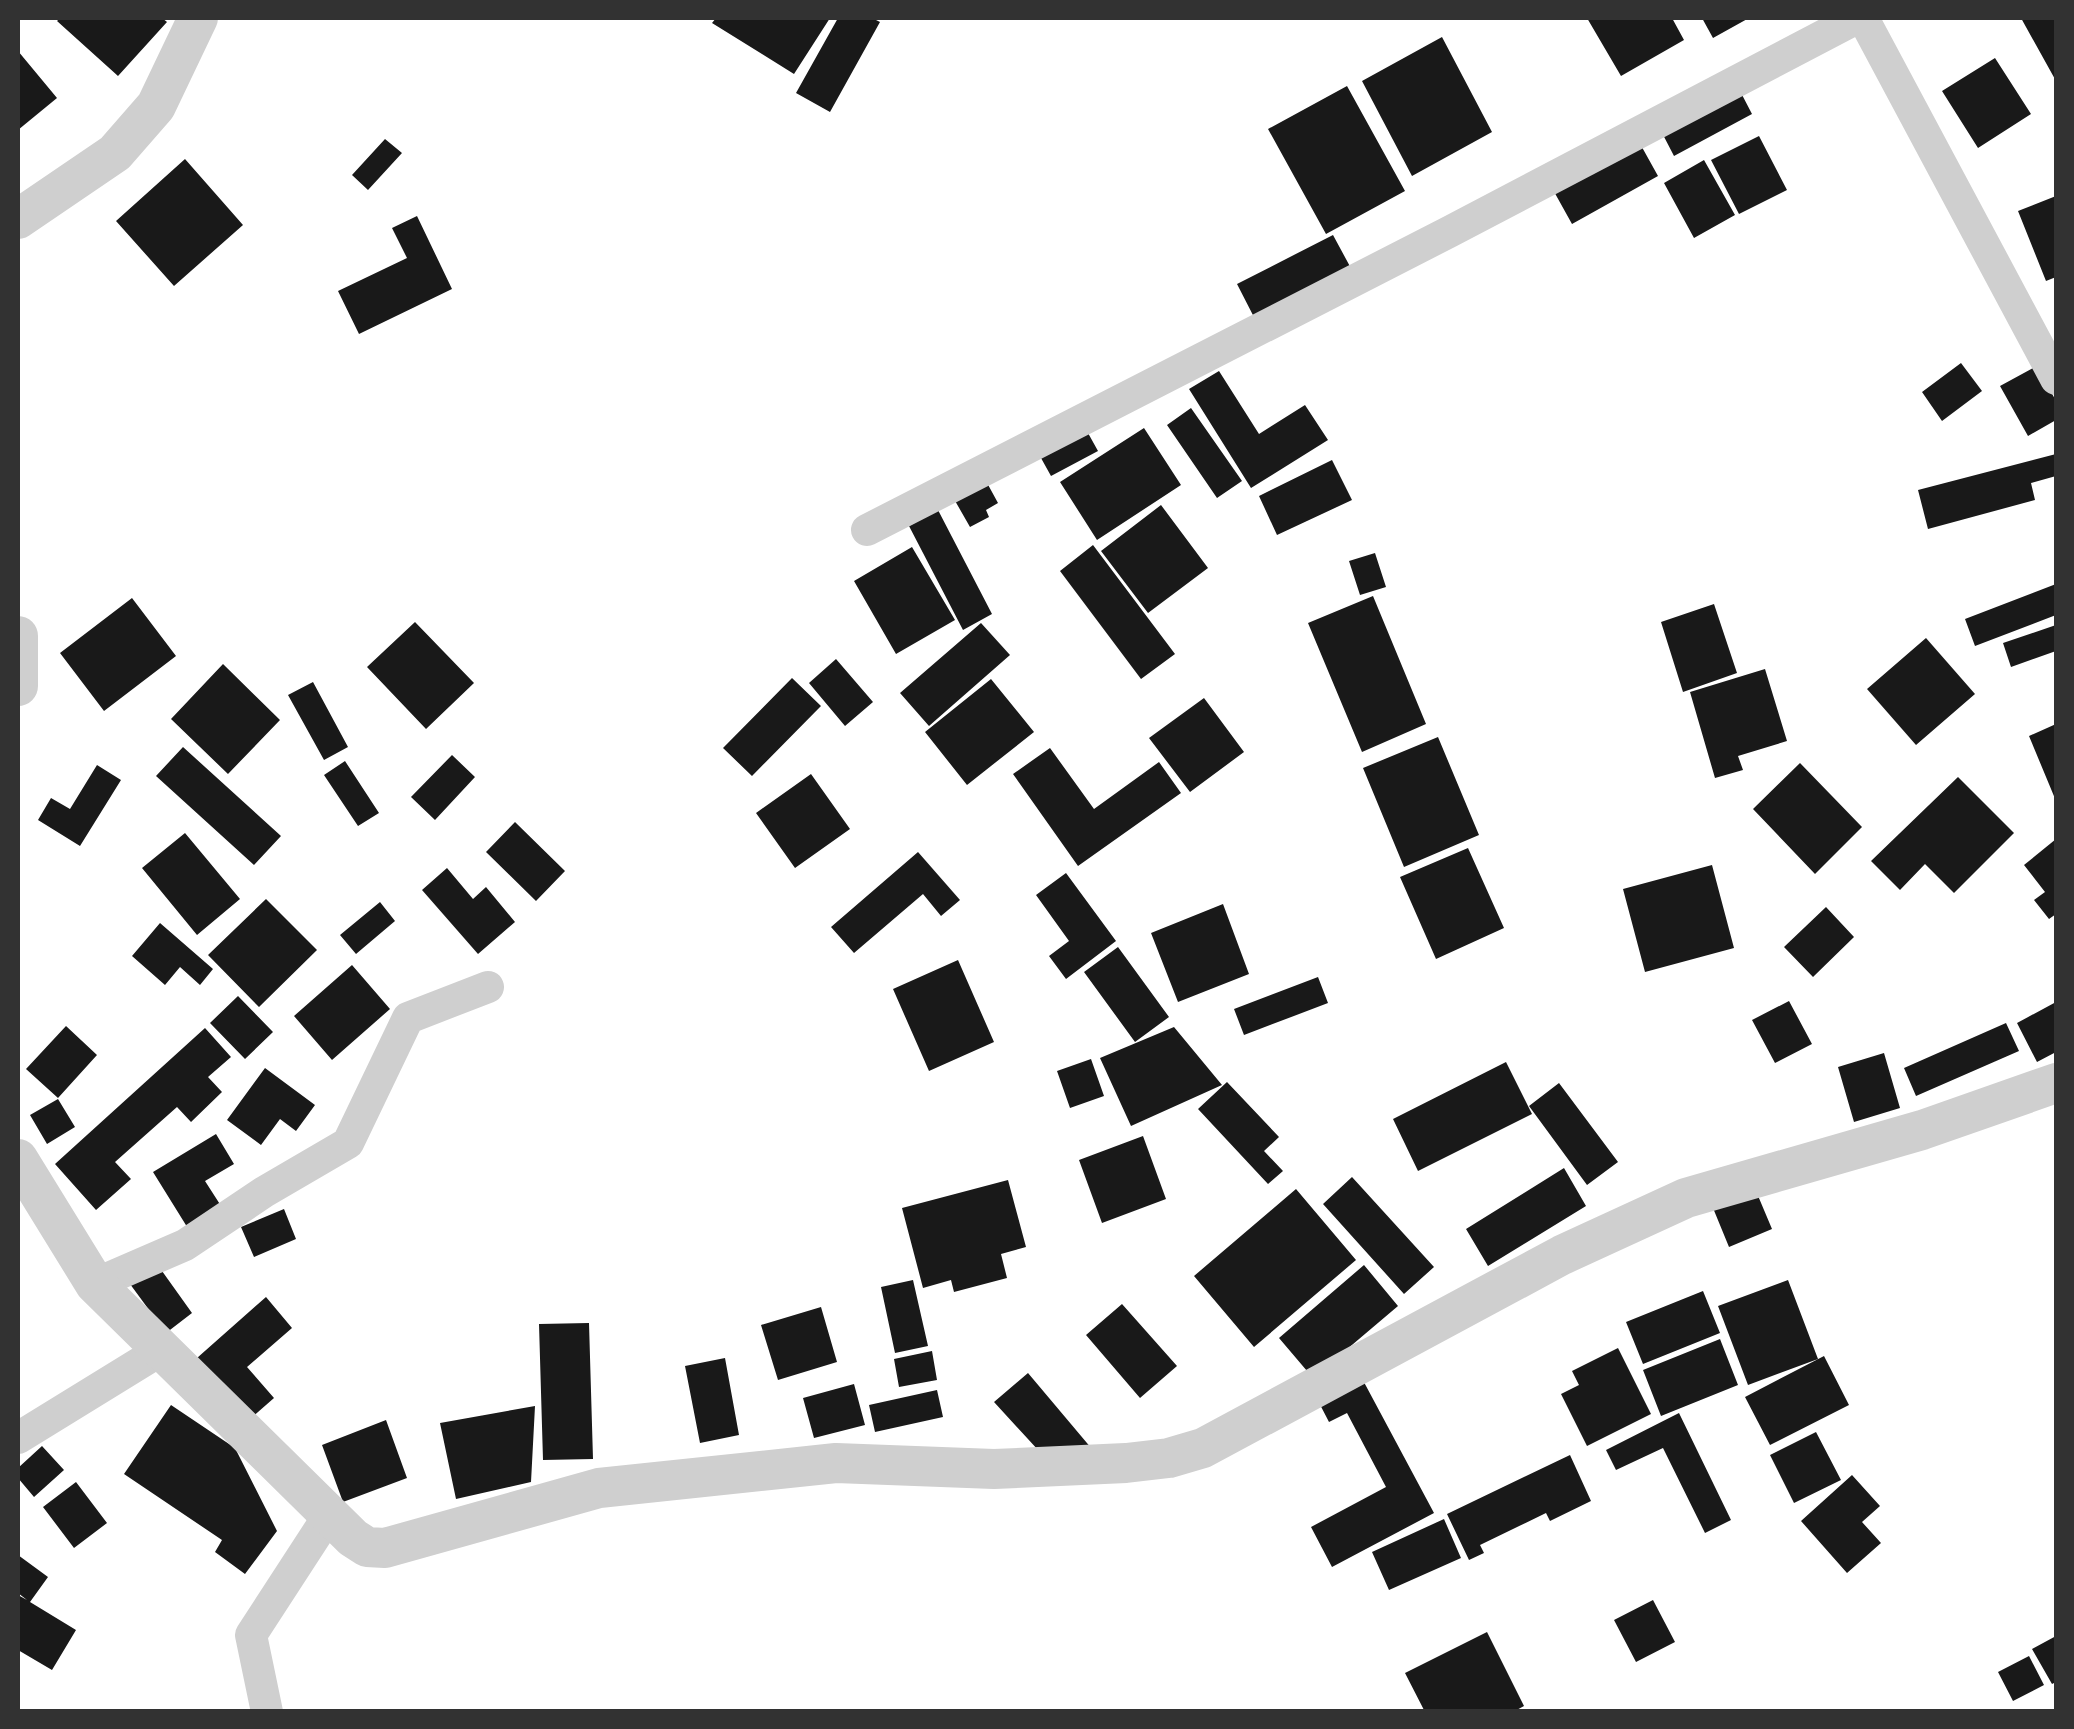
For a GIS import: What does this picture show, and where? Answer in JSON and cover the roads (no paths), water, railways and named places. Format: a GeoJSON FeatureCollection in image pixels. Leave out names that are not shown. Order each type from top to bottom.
{"type":"FeatureCollection","features":[{"type":"Feature","properties":{"kind":"street"},"geometry":{"type":"LineString","coordinates":[[18,219],[115,152],[156,106],[198,18]]}},
{"type":"Feature","properties":{"kind":"street"},"geometry":{"type":"LineString","coordinates":[[866,530],[1860,18],[2056,379]]}},
{"type":"Feature","properties":{"kind":"street"},"geometry":{"type":"LineString","coordinates":[[18,636],[18,686]]}},
{"type":"Feature","properties":{"kind":"street"},"geometry":{"type":"LineString","coordinates":[[95,1284],[185,1245],[348,1142],[408,1018],[488,987]]}},
{"type":"Feature","properties":{"kind":"street"},"geometry":{"type":"LineString","coordinates":[[18,1159],[95,1284],[329,1515],[367,1547],[385,1548],[599,1488],[836,1463],[994,1468],[1169,1458],[1203,1448],[1562,1255],[1686,1198],[1922,1130],[2056,1084]]}},
{"type":"Feature","properties":{"kind":"street"},"geometry":{"type":"LineString","coordinates":[[18,1438],[161,1350]]}},
{"type":"Feature","properties":{"kind":"street"},"geometry":{"type":"LineString","coordinates":[[267,1712],[251,1635],[329,1515]]}}]}
